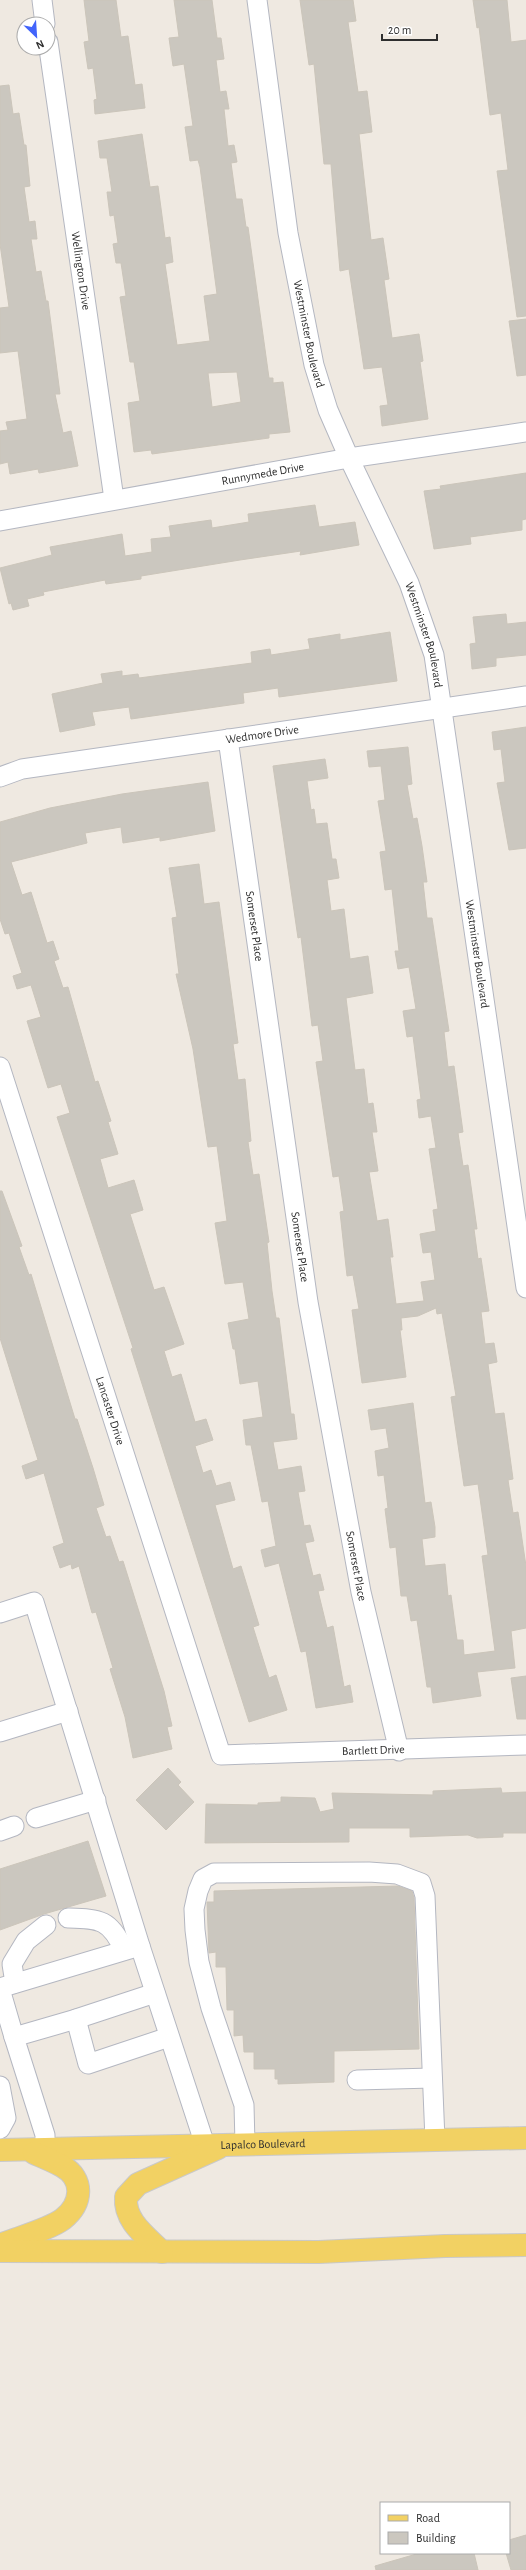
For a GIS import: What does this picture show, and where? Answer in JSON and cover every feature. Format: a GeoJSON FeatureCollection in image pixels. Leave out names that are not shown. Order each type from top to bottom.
{"type":"FeatureCollection","features":[{"type":"Feature","properties":{"kind":"main road","name":"Lapalco Boulevard"},"geometry":{"type":"LineString","coordinates":[[0,2150],[526,2138]]}},
{"type":"Feature","properties":{"kind":"main road"},"geometry":{"type":"LineString","coordinates":[[162,2252],[139,2229],[128,2214],[126,2197],[138,2184],[236,2144]]}},
{"type":"Feature","properties":{"kind":"main road"},"geometry":{"type":"LineString","coordinates":[[0,2245],[62,2219],[75,2207],[80,2192],[76,2178],[63,2166],[35,2150]]}},
{"type":"Feature","properties":{"kind":"main road"},"geometry":{"type":"LineString","coordinates":[[445,2246],[526,2234]]}},
{"type":"Feature","properties":{"kind":"main road"},"geometry":{"type":"LineString","coordinates":[[0,2251],[319,2252],[445,2246],[526,2245]]}},
{"type":"Feature","properties":{"kind":"street"},"geometry":{"type":"LineString","coordinates":[[42,0],[44,16]]}},
{"type":"Feature","properties":{"kind":"street","name":"Westminster Boulevard"},"geometry":{"type":"LineString","coordinates":[[257,0],[288,233],[314,365],[328,410],[349,458],[409,583],[434,655],[443,707],[526,1288]]}},
{"type":"Feature","properties":{"kind":"street","name":"Wellington Drive"},"geometry":{"type":"LineString","coordinates":[[50,56],[114,499]]}},
{"type":"Feature","properties":{"kind":"street","name":"Runnymede Drive"},"geometry":{"type":"LineString","coordinates":[[0,521],[114,499],[349,458],[526,432]]}},
{"type":"Feature","properties":{"kind":"street","name":"Wedmore Drive"},"geometry":{"type":"LineString","coordinates":[[0,777],[22,769],[526,696]]}},
{"type":"Feature","properties":{"kind":"street","name":"Somerset Place"},"geometry":{"type":"LineString","coordinates":[[228,739],[308,1302],[361,1592],[399,1750]]}},
{"type":"Feature","properties":{"kind":"street","name":"Lancaster Drive"},"geometry":{"type":"LineString","coordinates":[[0,1067],[221,1755]]}},
{"type":"Feature","properties":{"kind":"street"},"geometry":{"type":"LineString","coordinates":[[0,1613],[34,1602],[96,1800],[132,1948],[155,1993],[204,2145]]}},
{"type":"Feature","properties":{"kind":"street"},"geometry":{"type":"LineString","coordinates":[[0,1732],[68,1711]]}},
{"type":"Feature","properties":{"kind":"street","name":"Bartlett Drive"},"geometry":{"type":"LineString","coordinates":[[221,1755],[526,1745]]}},
{"type":"Feature","properties":{"kind":"street"},"geometry":{"type":"LineString","coordinates":[[36,1818],[96,1800]]}},
{"type":"Feature","properties":{"kind":"street"},"geometry":{"type":"LineString","coordinates":[[236,2144],[244,2105],[211,2008],[199,1962],[195,1930],[194,1908],[198,1891],[203,1879],[214,1873],[369,1872],[397,1874],[421,1884],[425,1896],[435,2140]]}},
{"type":"Feature","properties":{"kind":"street"},"geometry":{"type":"LineString","coordinates":[[68,1918],[96,1918],[116,1932],[132,1948]]}},
{"type":"Feature","properties":{"kind":"street"},"geometry":{"type":"LineString","coordinates":[[35,2150],[45,2135],[14,2037],[5,1986],[12,1964],[26,1941],[46,1925]]}},
{"type":"Feature","properties":{"kind":"street"},"geometry":{"type":"LineString","coordinates":[[5,1986],[132,1948]]}},
{"type":"Feature","properties":{"kind":"street"},"geometry":{"type":"LineString","coordinates":[[14,2037],[76,2019],[155,1993]]}},
{"type":"Feature","properties":{"kind":"street"},"geometry":{"type":"LineString","coordinates":[[76,2019],[88,2064],[169,2037]]}},
{"type":"Feature","properties":{"kind":"street"},"geometry":{"type":"LineString","coordinates":[[357,2080],[432,2078]]}},
{"type":"Feature","properties":{"kind":"street"},"geometry":{"type":"LineString","coordinates":[[0,2086],[6,2118],[0,2129]]}},
{"type":"Feature","properties":{"kind":"building"},"geometry":{"type":"Polygon","coordinates":[[[84,0],[116,0],[121,37],[128,36],[135,85],[142,84],[145,108],[95,114],[94,100],[97,99],[93,68],[88,69],[84,42],[89,41],[84,0]]]}},
{"type":"Feature","properties":{"kind":"building"},"geometry":{"type":"Polygon","coordinates":[[[174,0],[212,0],[217,38],[221,38],[224,59],[216,60],[220,92],[226,91],[229,109],[224,109],[228,146],[234,145],[237,162],[231,163],[236,199],[242,199],[246,227],[248,227],[269,378],[273,378],[273,383],[283,382],[290,432],[269,434],[269,438],[152,454],[151,450],[134,452],[128,403],[140,401],[134,362],[130,362],[120,297],[126,296],[121,263],[116,263],[113,244],[118,243],[114,215],[110,216],[107,192],[112,192],[107,158],[100,158],[98,141],[142,134],[150,187],[158,186],[165,238],[170,237],[173,262],[165,264],[177,345],[210,341],[204,296],[217,294],[200,167],[198,160],[190,161],[185,127],[193,126],[184,64],[173,66],[169,38],[179,37],[174,0]],[[237,372],[208,373],[212,407],[241,402],[237,372]]]}},
{"type":"Feature","properties":{"kind":"building"},"geometry":{"type":"Polygon","coordinates":[[[300,0],[353,0],[356,21],[348,22],[358,92],[367,91],[372,132],[359,134],[371,240],[383,238],[389,279],[384,280],[392,338],[419,334],[423,361],[420,362],[428,419],[382,426],[380,406],[388,405],[382,367],[364,369],[349,269],[340,271],[331,164],[324,164],[314,64],[309,65],[300,0]]]}},
{"type":"Feature","properties":{"kind":"building"},"geometry":{"type":"Polygon","coordinates":[[[473,0],[507,0],[511,42],[526,40],[526,316],[517,317],[497,171],[508,170],[501,113],[490,115],[479,27],[477,28],[473,0]]]}},
{"type":"Feature","properties":{"kind":"building"},"geometry":{"type":"Polygon","coordinates":[[[9,85],[13,114],[19,113],[24,145],[26,145],[30,186],[24,187],[29,222],[35,221],[37,239],[31,239],[36,272],[41,271],[46,301],[48,301],[60,394],[55,394],[63,433],[71,431],[78,466],[39,473],[38,469],[10,474],[8,462],[0,464],[0,431],[8,430],[6,422],[27,419],[18,351],[0,353],[0,308],[9,307],[0,244],[0,86],[9,85]]]}},
{"type":"Feature","properties":{"kind":"building"},"geometry":{"type":"Polygon","coordinates":[[[526,319],[526,375],[517,376],[509,321],[526,319]]]}},
{"type":"Feature","properties":{"kind":"building"},"geometry":{"type":"Polygon","coordinates":[[[526,473],[526,519],[522,520],[522,530],[470,537],[471,544],[434,549],[424,491],[441,489],[440,486],[526,473]]]}},
{"type":"Feature","properties":{"kind":"building"},"geometry":{"type":"Polygon","coordinates":[[[315,505],[319,527],[355,522],[359,545],[300,555],[301,551],[240,560],[141,576],[141,579],[106,584],[105,580],[43,592],[44,595],[27,599],[29,606],[13,610],[11,603],[9,604],[0,568],[52,555],[50,547],[122,534],[125,556],[152,552],[151,539],[171,537],[169,526],[211,520],[212,528],[249,522],[248,514],[315,505]]]}},
{"type":"Feature","properties":{"kind":"building"},"geometry":{"type":"Polygon","coordinates":[[[506,614],[507,624],[526,622],[526,655],[496,658],[496,666],[472,669],[470,644],[476,643],[473,617],[506,614]]]}},
{"type":"Feature","properties":{"kind":"building"},"geometry":{"type":"Polygon","coordinates":[[[390,632],[397,681],[279,697],[278,688],[243,693],[244,703],[131,719],[129,707],[92,712],[95,725],[60,732],[52,694],[103,683],[101,674],[122,671],[122,676],[138,674],[139,678],[252,663],[251,652],[270,649],[271,655],[310,649],[308,639],[340,634],[340,640],[390,632]]]}},
{"type":"Feature","properties":{"kind":"building"},"geometry":{"type":"Polygon","coordinates":[[[526,727],[526,848],[509,850],[497,783],[505,782],[501,749],[494,750],[492,732],[526,727]]]}},
{"type":"Feature","properties":{"kind":"building"},"geometry":{"type":"Polygon","coordinates":[[[408,747],[412,784],[407,785],[413,819],[417,818],[422,846],[427,882],[423,882],[427,918],[432,918],[449,1031],[444,1032],[448,1067],[454,1066],[463,1132],[458,1133],[463,1166],[468,1165],[477,1229],[474,1229],[478,1259],[481,1258],[489,1311],[481,1312],[485,1344],[494,1343],[497,1362],[488,1364],[495,1414],[504,1413],[513,1479],[508,1480],[513,1513],[518,1512],[526,1566],[526,1628],[511,1631],[515,1668],[477,1672],[481,1696],[433,1703],[431,1687],[427,1687],[417,1620],[411,1621],[407,1596],[401,1596],[396,1547],[390,1548],[385,1509],[388,1508],[384,1475],[378,1476],[375,1451],[389,1448],[386,1428],[371,1430],[368,1410],[413,1403],[425,1503],[431,1502],[435,1527],[435,1537],[422,1539],[425,1566],[445,1564],[448,1596],[451,1595],[457,1640],[463,1640],[464,1655],[495,1651],[482,1556],[488,1555],[478,1484],[464,1486],[451,1397],[456,1396],[442,1313],[437,1314],[436,1308],[418,1316],[401,1318],[402,1330],[400,1330],[406,1377],[362,1383],[352,1310],[359,1309],[353,1275],[347,1276],[340,1212],[344,1211],[339,1176],[333,1177],[316,1062],[323,1061],[318,1025],[312,1026],[301,937],[298,938],[273,766],[325,759],[328,778],[307,781],[311,810],[314,809],[316,824],[327,823],[332,859],[336,859],[339,878],[327,880],[331,911],[344,909],[350,959],[368,956],[373,993],[346,998],[355,1070],[364,1069],[368,1104],[373,1103],[377,1132],[372,1132],[378,1171],[369,1172],[377,1221],[388,1219],[393,1257],[390,1257],[396,1304],[424,1301],[421,1282],[435,1280],[431,1252],[423,1253],[420,1234],[436,1231],[433,1210],[438,1209],[429,1149],[436,1148],[431,1116],[419,1118],[417,1100],[421,1099],[413,1036],[407,1037],[403,1011],[416,1009],[409,967],[398,969],[395,951],[399,951],[392,889],[385,890],[380,852],[386,851],[378,801],[385,800],[381,766],[369,767],[367,751],[408,747]]]}},
{"type":"Feature","properties":{"kind":"building"},"geometry":{"type":"Polygon","coordinates":[[[208,782],[215,831],[160,841],[160,837],[123,843],[121,827],[85,833],[87,843],[11,862],[22,895],[31,892],[47,943],[53,941],[59,959],[54,961],[63,988],[68,987],[95,1082],[98,1081],[111,1121],[108,1122],[118,1154],[100,1159],[108,1188],[134,1180],[143,1210],[130,1214],[154,1290],[164,1287],[184,1344],[164,1351],[172,1377],[181,1374],[195,1422],[206,1419],[213,1440],[195,1446],[203,1473],[211,1470],[216,1486],[230,1482],[235,1500],[215,1505],[233,1569],[241,1566],[259,1625],[253,1627],[269,1678],[276,1675],[287,1710],[249,1722],[131,1349],[133,1348],[57,1117],[70,1113],[61,1084],[48,1088],[27,1021],[41,1017],[31,985],[17,989],[13,976],[22,973],[9,933],[5,934],[0,919],[0,822],[50,808],[122,794],[208,782]]]}},
{"type":"Feature","properties":{"kind":"building"},"geometry":{"type":"Polygon","coordinates":[[[199,864],[204,904],[219,902],[238,1043],[233,1044],[238,1080],[245,1079],[251,1141],[248,1142],[253,1175],[259,1174],[269,1242],[267,1243],[272,1291],[276,1318],[279,1318],[291,1414],[294,1414],[297,1439],[273,1442],[278,1470],[301,1466],[305,1491],[298,1492],[304,1526],[310,1525],[314,1541],[305,1543],[313,1576],[320,1574],[324,1590],[318,1591],[327,1628],[333,1626],[344,1687],[350,1685],[353,1702],[316,1708],[306,1651],[301,1652],[279,1563],[265,1567],[261,1550],[276,1546],[268,1501],[262,1502],[251,1445],[246,1445],[243,1420],[263,1417],[258,1381],[240,1384],[235,1349],[233,1349],[228,1323],[249,1319],[243,1282],[225,1284],[215,1223],[227,1221],[217,1146],[208,1147],[193,1049],[176,974],[179,974],[172,918],[177,917],[169,868],[199,864]]]}},
{"type":"Feature","properties":{"kind":"building"},"geometry":{"type":"Polygon","coordinates":[[[0,1191],[2,1191],[22,1246],[19,1247],[29,1275],[31,1274],[75,1419],[77,1419],[93,1468],[104,1505],[96,1508],[106,1537],[110,1536],[119,1562],[123,1561],[164,1691],[172,1726],[167,1727],[172,1749],[133,1758],[125,1717],[110,1669],[113,1668],[96,1612],[92,1613],[79,1566],[72,1569],[71,1564],[60,1568],[53,1547],[64,1543],[44,1473],[26,1479],[22,1466],[38,1460],[0,1338],[0,1191]]]}},
{"type":"Feature","properties":{"kind":"building"},"geometry":{"type":"Polygon","coordinates":[[[526,1676],[526,1719],[517,1719],[511,1678],[526,1676]]]}},
{"type":"Feature","properties":{"kind":"building"},"geometry":{"type":"Polygon","coordinates":[[[168,1768],[181,1782],[178,1785],[194,1802],[166,1830],[136,1800],[168,1768]]]}},
{"type":"Feature","properties":{"kind":"building"},"geometry":{"type":"Polygon","coordinates":[[[501,1788],[502,1793],[526,1792],[526,1833],[503,1833],[503,1837],[477,1838],[468,1835],[410,1837],[410,1828],[349,1828],[349,1842],[205,1843],[206,1804],[258,1805],[258,1803],[281,1802],[281,1797],[315,1798],[320,1812],[334,1809],[332,1793],[433,1795],[433,1791],[501,1788]]]}},
{"type":"Feature","properties":{"kind":"building"},"geometry":{"type":"Polygon","coordinates":[[[88,1841],[106,1896],[44,1914],[0,1930],[0,1869],[88,1841]]]}},
{"type":"Feature","properties":{"kind":"building"},"geometry":{"type":"Polygon","coordinates":[[[398,1886],[412,1891],[414,1898],[419,2049],[334,2051],[334,2082],[278,2084],[278,2079],[275,2079],[275,2069],[254,2069],[254,2052],[244,2052],[243,2035],[234,2036],[234,2010],[227,2010],[226,1967],[216,1967],[216,1952],[209,1953],[207,1902],[214,1902],[214,1891],[398,1886]]]}},
{"type":"Feature","properties":{"kind":"building"},"geometry":{"type":"Polygon","coordinates":[[[526,2535],[526,2570],[511,2570],[506,2554],[510,2554],[510,2540],[526,2535]]]}},
{"type":"Feature","properties":{"kind":"building"},"geometry":{"type":"Polygon","coordinates":[[[417,2554],[474,2554],[478,2570],[376,2570],[375,2566],[417,2554]]]}}]}
